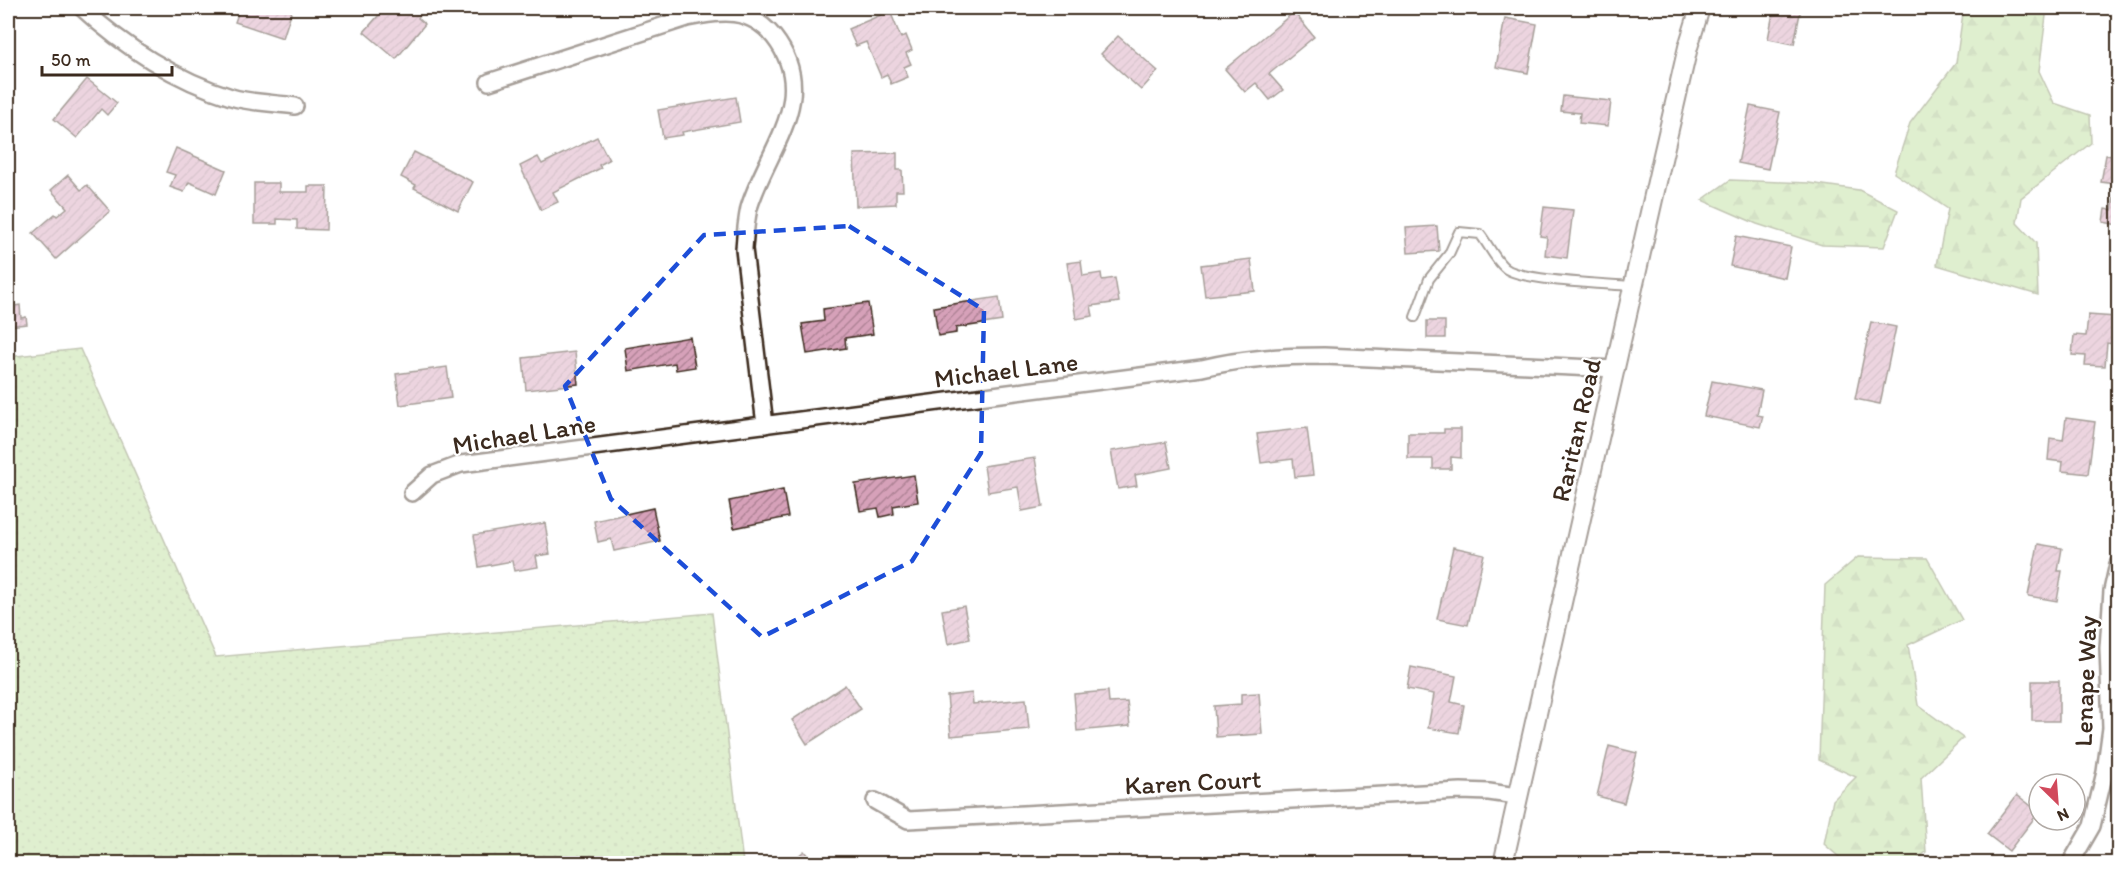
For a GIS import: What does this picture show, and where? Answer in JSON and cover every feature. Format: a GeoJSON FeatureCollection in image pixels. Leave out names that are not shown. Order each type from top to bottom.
{"type":"FeatureCollection","features":[{"type":"Feature","properties":{"kind":"street"},"geometry":{"type":"LineString","coordinates":[[82,8],[136,50],[192,82],[234,98],[295,106]]}},
{"type":"Feature","properties":{"kind":"street","name":"Raritan Road"},"geometry":{"type":"LineString","coordinates":[[1503,864],[1663,155],[1688,47],[1700,8]]}},
{"type":"Feature","properties":{"kind":"street"},"geometry":{"type":"LineString","coordinates":[[489,82],[687,18],[713,12],[735,13],[752,17],[766,26],[787,57],[793,91],[790,112],[783,134],[753,199],[745,228],[744,249],[765,425]]}},
{"type":"Feature","properties":{"kind":"street","name":"Michael Lane"},"geometry":{"type":"LineString","coordinates":[[412,493],[432,474],[461,464],[1202,368],[1237,360],[1279,356],[1324,356],[1616,369]]}},
{"type":"Feature","properties":{"kind":"street","name":"Lenape Way"},"geometry":{"type":"LineString","coordinates":[[2070,864],[2092,826],[2105,772],[2111,728],[2108,648],[2112,591],[2118,564]]}},
{"type":"Feature","properties":{"kind":"street","name":"Karen Court"},"geometry":{"type":"LineString","coordinates":[[875,801],[908,820],[1461,791],[1517,796]]}},
{"type":"Feature","properties":{"kind":"lane"},"geometry":{"type":"LineString","coordinates":[[1415,317],[1429,279],[1449,254],[1459,232],[1480,234],[1506,268],[1536,279],[1562,279],[1634,287]]}},
{"type":"Feature","properties":{"kind":"highlighted area"},"geometry":{"type":"Polygon","coordinates":[[[849,226],[984,310],[981,453],[912,561],[762,637],[611,499],[565,386],[704,235],[849,226]]]}},
{"type":"Feature","properties":{"kind":"green space"},"geometry":{"type":"Polygon","coordinates":[[[1956,8],[2047,8],[2039,71],[2054,103],[2090,115],[2091,143],[2021,198],[2017,223],[2036,243],[2038,295],[1937,265],[1948,209],[1894,173],[1910,123],[1956,63],[1963,13],[1956,8]]]}},
{"type":"Feature","properties":{"kind":"green space"},"geometry":{"type":"Polygon","coordinates":[[[1730,180],[1809,183],[1859,190],[1898,210],[1884,247],[1822,245],[1757,224],[1702,200],[1730,180]]]}},
{"type":"Feature","properties":{"kind":"green space"},"geometry":{"type":"Polygon","coordinates":[[[80,349],[216,657],[712,613],[743,863],[8,863],[8,357],[80,349]]]}},
{"type":"Feature","properties":{"kind":"green space"},"geometry":{"type":"Polygon","coordinates":[[[1858,557],[1927,558],[1962,620],[1908,645],[1918,705],[1963,738],[1921,778],[1926,852],[1912,863],[1846,863],[1824,844],[1833,800],[1856,777],[1819,760],[1825,585],[1858,557]]]}},
{"type":"Feature","properties":{"kind":"building"},"geometry":{"type":"Polygon","coordinates":[[[240,8],[292,10],[283,38],[235,22],[240,8]]]}},
{"type":"Feature","properties":{"kind":"building"},"geometry":{"type":"Polygon","coordinates":[[[385,8],[426,8],[418,18],[425,24],[396,59],[364,32],[385,8]]]}},
{"type":"Feature","properties":{"kind":"building"},"geometry":{"type":"Polygon","coordinates":[[[1774,8],[1801,8],[1794,44],[1768,39],[1774,8]]]}},
{"type":"Feature","properties":{"kind":"building"},"geometry":{"type":"Polygon","coordinates":[[[890,11],[901,38],[906,35],[912,50],[906,53],[911,64],[904,67],[908,77],[891,84],[887,74],[881,77],[866,42],[856,46],[848,29],[890,11]]]}},
{"type":"Feature","properties":{"kind":"building"},"geometry":{"type":"Polygon","coordinates":[[[1294,12],[1314,37],[1269,74],[1283,90],[1270,100],[1256,83],[1245,92],[1225,69],[1294,12]]]}},
{"type":"Feature","properties":{"kind":"building"},"geometry":{"type":"Polygon","coordinates":[[[1505,18],[1537,24],[1528,73],[1496,67],[1505,18]]]}},
{"type":"Feature","properties":{"kind":"building"},"geometry":{"type":"Polygon","coordinates":[[[1118,36],[1158,71],[1141,90],[1101,54],[1118,36]]]}},
{"type":"Feature","properties":{"kind":"building"},"geometry":{"type":"Polygon","coordinates":[[[87,79],[117,103],[107,115],[101,109],[77,138],[54,119],[87,79]]]}},
{"type":"Feature","properties":{"kind":"building"},"geometry":{"type":"Polygon","coordinates":[[[1563,96],[1611,101],[1608,126],[1579,123],[1580,113],[1561,111],[1563,96]]]}},
{"type":"Feature","properties":{"kind":"building"},"geometry":{"type":"Polygon","coordinates":[[[736,97],[740,122],[682,132],[683,135],[663,138],[658,110],[736,97]]]}},
{"type":"Feature","properties":{"kind":"building"},"geometry":{"type":"Polygon","coordinates":[[[1750,106],[1780,112],[1768,169],[1738,163],[1750,106]]]}},
{"type":"Feature","properties":{"kind":"building"},"geometry":{"type":"Polygon","coordinates":[[[597,137],[609,160],[599,165],[601,168],[553,192],[558,202],[541,210],[520,166],[538,157],[542,164],[597,137]]]}},
{"type":"Feature","properties":{"kind":"building"},"geometry":{"type":"Polygon","coordinates":[[[176,148],[226,170],[216,194],[189,182],[184,192],[170,187],[175,175],[166,172],[176,148]]]}},
{"type":"Feature","properties":{"kind":"building"},"geometry":{"type":"Polygon","coordinates":[[[414,152],[473,182],[458,211],[414,188],[416,185],[401,177],[414,152]]]}},
{"type":"Feature","properties":{"kind":"building"},"geometry":{"type":"Polygon","coordinates":[[[897,153],[897,170],[902,170],[903,191],[896,191],[896,204],[856,206],[854,154],[897,153]]]}},
{"type":"Feature","properties":{"kind":"building"},"geometry":{"type":"Polygon","coordinates":[[[2106,155],[2118,157],[2118,225],[2103,222],[2105,209],[2112,210],[2116,184],[2101,182],[2106,155]]]}},
{"type":"Feature","properties":{"kind":"building"},"geometry":{"type":"Polygon","coordinates":[[[68,175],[81,190],[87,185],[110,211],[56,259],[33,233],[55,214],[57,216],[67,208],[51,190],[68,175]]]}},
{"type":"Feature","properties":{"kind":"building"},"geometry":{"type":"Polygon","coordinates":[[[254,183],[279,183],[279,192],[308,192],[308,186],[327,186],[326,230],[297,229],[297,220],[277,219],[277,224],[254,224],[254,183]]]}},
{"type":"Feature","properties":{"kind":"building"},"geometry":{"type":"Polygon","coordinates":[[[1544,207],[1573,210],[1567,258],[1545,255],[1547,237],[1540,236],[1544,207]]]}},
{"type":"Feature","properties":{"kind":"building"},"geometry":{"type":"Polygon","coordinates":[[[1437,226],[1439,251],[1408,253],[1406,228],[1437,226]]]}},
{"type":"Feature","properties":{"kind":"building"},"geometry":{"type":"Polygon","coordinates":[[[1736,236],[1791,247],[1785,278],[1730,266],[1736,236]]]}},
{"type":"Feature","properties":{"kind":"building"},"geometry":{"type":"Polygon","coordinates":[[[1251,259],[1255,291],[1205,296],[1201,265],[1251,259]]]}},
{"type":"Feature","properties":{"kind":"building"},"geometry":{"type":"Polygon","coordinates":[[[1081,261],[1083,276],[1101,273],[1102,280],[1115,278],[1119,302],[1091,306],[1093,316],[1076,319],[1067,263],[1081,261]]]}},
{"type":"Feature","properties":{"kind":"building"},"geometry":{"type":"Polygon","coordinates":[[[999,297],[1002,321],[956,328],[956,333],[938,336],[934,307],[999,297]]]}},
{"type":"Feature","properties":{"kind":"building"},"geometry":{"type":"Polygon","coordinates":[[[868,303],[873,334],[845,338],[846,348],[807,354],[802,324],[824,321],[823,309],[868,303]]]}},
{"type":"Feature","properties":{"kind":"building"},"geometry":{"type":"Polygon","coordinates":[[[20,305],[21,318],[26,317],[27,324],[8,326],[8,307],[20,305]]]}},
{"type":"Feature","properties":{"kind":"building"},"geometry":{"type":"Polygon","coordinates":[[[2088,315],[2116,317],[2113,344],[2107,343],[2105,366],[2085,365],[2086,356],[2072,355],[2074,335],[2086,336],[2088,315]]]}},
{"type":"Feature","properties":{"kind":"building"},"geometry":{"type":"Polygon","coordinates":[[[1427,321],[1445,321],[1445,338],[1427,338],[1427,321]]]}},
{"type":"Feature","properties":{"kind":"building"},"geometry":{"type":"Polygon","coordinates":[[[1871,322],[1896,327],[1880,404],[1855,399],[1871,322]]]}},
{"type":"Feature","properties":{"kind":"building"},"geometry":{"type":"Polygon","coordinates":[[[690,337],[695,367],[676,370],[675,363],[628,371],[625,348],[690,337]]]}},
{"type":"Feature","properties":{"kind":"building"},"geometry":{"type":"Polygon","coordinates":[[[575,352],[578,384],[526,390],[523,358],[575,352]]]}},
{"type":"Feature","properties":{"kind":"building"},"geometry":{"type":"Polygon","coordinates":[[[447,367],[451,398],[400,405],[396,374],[447,367]]]}},
{"type":"Feature","properties":{"kind":"building"},"geometry":{"type":"Polygon","coordinates":[[[1712,381],[1762,390],[1757,415],[1763,416],[1760,427],[1704,416],[1712,381]]]}},
{"type":"Feature","properties":{"kind":"building"},"geometry":{"type":"Polygon","coordinates":[[[2066,418],[2095,422],[2088,474],[2062,471],[2063,462],[2048,460],[2050,438],[2063,440],[2066,418]]]}},
{"type":"Feature","properties":{"kind":"building"},"geometry":{"type":"Polygon","coordinates":[[[1307,428],[1313,475],[1295,477],[1293,459],[1261,463],[1257,434],[1307,428]]]}},
{"type":"Feature","properties":{"kind":"building"},"geometry":{"type":"Polygon","coordinates":[[[1444,429],[1461,429],[1461,458],[1451,457],[1451,469],[1433,469],[1433,459],[1408,459],[1408,433],[1444,433],[1444,429]]]}},
{"type":"Feature","properties":{"kind":"building"},"geometry":{"type":"Polygon","coordinates":[[[1166,442],[1171,468],[1135,475],[1137,486],[1118,489],[1111,451],[1166,442]]]}},
{"type":"Feature","properties":{"kind":"building"},"geometry":{"type":"Polygon","coordinates":[[[1035,458],[1043,507],[1022,511],[1018,487],[988,492],[984,466],[1035,458]]]}},
{"type":"Feature","properties":{"kind":"building"},"geometry":{"type":"Polygon","coordinates":[[[914,475],[918,502],[893,506],[894,514],[880,517],[878,508],[860,511],[855,484],[914,475]]]}},
{"type":"Feature","properties":{"kind":"building"},"geometry":{"type":"Polygon","coordinates":[[[783,490],[788,517],[734,528],[729,501],[783,490]]]}},
{"type":"Feature","properties":{"kind":"building"},"geometry":{"type":"Polygon","coordinates":[[[653,508],[660,541],[614,551],[611,539],[598,542],[594,521],[653,508]]]}},
{"type":"Feature","properties":{"kind":"building"},"geometry":{"type":"Polygon","coordinates":[[[545,523],[550,554],[536,556],[538,567],[514,571],[512,561],[479,567],[474,535],[545,523]]]}},
{"type":"Feature","properties":{"kind":"building"},"geometry":{"type":"Polygon","coordinates":[[[2038,544],[2062,548],[2058,571],[2062,571],[2057,601],[2028,596],[2038,544]]]}},
{"type":"Feature","properties":{"kind":"building"},"geometry":{"type":"Polygon","coordinates":[[[1453,547],[1484,554],[1468,625],[1437,619],[1453,547]]]}},
{"type":"Feature","properties":{"kind":"building"},"geometry":{"type":"Polygon","coordinates":[[[964,606],[970,639],[948,644],[942,610],[964,606]]]}},
{"type":"Feature","properties":{"kind":"building"},"geometry":{"type":"Polygon","coordinates":[[[1411,667],[1456,676],[1451,702],[1464,705],[1459,733],[1428,728],[1434,694],[1407,689],[1411,667]]]}},
{"type":"Feature","properties":{"kind":"building"},"geometry":{"type":"Polygon","coordinates":[[[2032,681],[2059,681],[2059,721],[2032,721],[2032,681]]]}},
{"type":"Feature","properties":{"kind":"building"},"geometry":{"type":"Polygon","coordinates":[[[845,685],[861,709],[807,744],[792,720],[845,685]]]}},
{"type":"Feature","properties":{"kind":"building"},"geometry":{"type":"Polygon","coordinates":[[[1108,691],[1109,703],[1127,702],[1130,726],[1077,731],[1074,694],[1108,691]]]}},
{"type":"Feature","properties":{"kind":"building"},"geometry":{"type":"Polygon","coordinates":[[[972,693],[973,704],[1026,699],[1029,729],[951,736],[947,696],[972,693]]]}},
{"type":"Feature","properties":{"kind":"building"},"geometry":{"type":"Polygon","coordinates":[[[1259,693],[1262,734],[1216,737],[1214,706],[1241,704],[1241,694],[1259,693]]]}},
{"type":"Feature","properties":{"kind":"building"},"geometry":{"type":"Polygon","coordinates":[[[1609,746],[1637,753],[1624,803],[1597,796],[1609,746]]]}},
{"type":"Feature","properties":{"kind":"building"},"geometry":{"type":"Polygon","coordinates":[[[2017,795],[2027,803],[2027,828],[2009,851],[1987,834],[2017,795]]]}},
{"type":"Feature","properties":{"kind":"building"},"geometry":{"type":"Polygon","coordinates":[[[804,851],[814,864],[789,864],[804,851]]]}},
{"type":"Feature","properties":{"kind":"building"},"geometry":{"type":"Polygon","coordinates":[[[1400,858],[1423,861],[1423,864],[1399,864],[1400,858]]]}}]}
